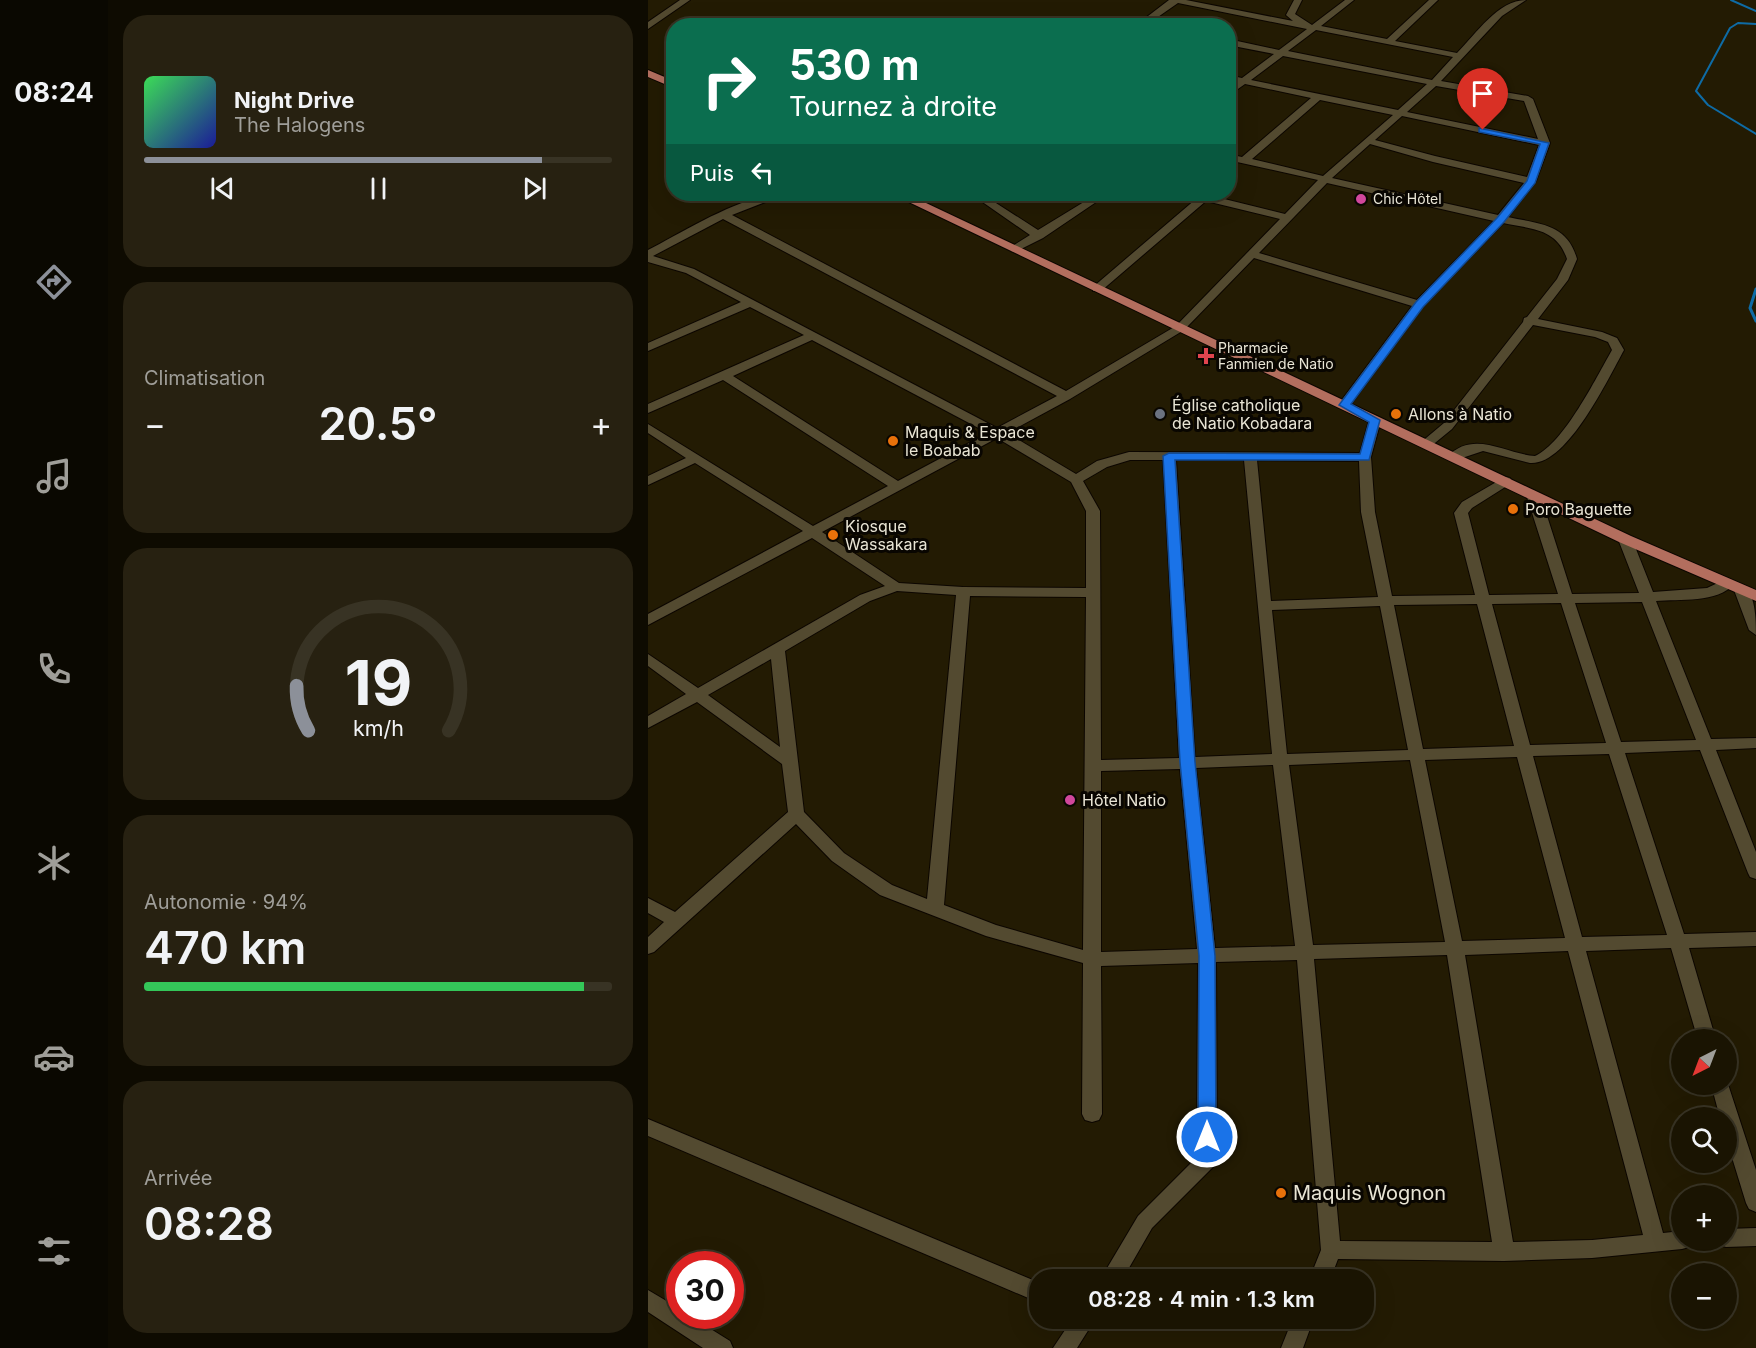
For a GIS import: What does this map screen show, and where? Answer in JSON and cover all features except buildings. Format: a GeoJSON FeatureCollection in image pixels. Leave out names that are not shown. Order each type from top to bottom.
{"type":"FeatureCollection","features":[{"type":"Feature","properties":{"kind":"main road"},"geometry":{"type":"LineString","coordinates":[[648,73],[666,81]]}},
{"type":"Feature","properties":{"kind":"main road"},"geometry":{"type":"LineString","coordinates":[[913,201],[1624,539],[1756,596]]}},
{"type":"Feature","properties":{"kind":"street"},"geometry":{"type":"LineString","coordinates":[[648,26],[686,0]]}},
{"type":"Feature","properties":{"kind":"street"},"geometry":{"type":"LineString","coordinates":[[1151,18],[1175,0],[1460,56]]}},
{"type":"Feature","properties":{"kind":"street"},"geometry":{"type":"LineString","coordinates":[[1298,0],[1290,15],[1312,27]]}},
{"type":"Feature","properties":{"kind":"street"},"geometry":{"type":"LineString","coordinates":[[1236,87],[1350,0]]}},
{"type":"Feature","properties":{"kind":"street"},"geometry":{"type":"LineString","coordinates":[[1389,42],[1434,0]]}},
{"type":"Feature","properties":{"kind":"street"},"geometry":{"type":"LineString","coordinates":[[1504,0],[1521,1]]}},
{"type":"Feature","properties":{"kind":"street"},"geometry":{"type":"LineString","coordinates":[[648,620],[999,433],[1180,328],[1289,218],[1324,179],[1434,83],[1499,14],[1521,1]]}},
{"type":"Feature","properties":{"kind":"street"},"geometry":{"type":"LineString","coordinates":[[1236,44],[1434,83],[1528,99],[1545,143],[1531,181],[1500,220],[1419,304],[1344,405]]}},
{"type":"Feature","properties":{"kind":"street"},"geometry":{"type":"LineString","coordinates":[[1236,80],[1545,143]]}},
{"type":"Feature","properties":{"kind":"street"},"geometry":{"type":"LineString","coordinates":[[1244,161],[1319,96]]}},
{"type":"Feature","properties":{"kind":"street"},"geometry":{"type":"LineString","coordinates":[[1369,141],[1433,159],[1531,181]]}},
{"type":"Feature","properties":{"kind":"street"},"geometry":{"type":"LineString","coordinates":[[1236,159],[1554,232],[1560,235],[1569,248],[1572,260],[1562,280],[1528,320],[1448,426],[1425,444]]}},
{"type":"Feature","properties":{"kind":"street"},"geometry":{"type":"LineString","coordinates":[[648,256],[723,215],[759,201]]}},
{"type":"Feature","properties":{"kind":"street"},"geometry":{"type":"LineString","coordinates":[[986,201],[1039,236]]}},
{"type":"Feature","properties":{"kind":"street"},"geometry":{"type":"LineString","coordinates":[[1015,249],[1092,201]]}},
{"type":"Feature","properties":{"kind":"street"},"geometry":{"type":"LineString","coordinates":[[1097,289],[1199,201]]}},
{"type":"Feature","properties":{"kind":"street"},"geometry":{"type":"LineString","coordinates":[[1220,201],[1289,218]]}},
{"type":"Feature","properties":{"kind":"street"},"geometry":{"type":"LineString","coordinates":[[723,215],[1066,396]]}},
{"type":"Feature","properties":{"kind":"street"},"geometry":{"type":"LineString","coordinates":[[1251,254],[1419,304]]}},
{"type":"Feature","properties":{"kind":"street"},"geometry":{"type":"LineString","coordinates":[[648,256],[690,271],[999,433],[1076,480],[1093,511],[1092,1114]]}},
{"type":"Feature","properties":{"kind":"street"},"geometry":{"type":"LineString","coordinates":[[648,347],[751,302]]}},
{"type":"Feature","properties":{"kind":"street"},"geometry":{"type":"LineString","coordinates":[[1453,457],[1471,449],[1483,447],[1538,460],[1548,456],[1560,443],[1593,394],[1618,350],[1613,340],[1598,334],[1528,320]]}},
{"type":"Feature","properties":{"kind":"street"},"geometry":{"type":"LineString","coordinates":[[648,409],[814,335]]}},
{"type":"Feature","properties":{"kind":"street"},"geometry":{"type":"LineString","coordinates":[[725,375],[898,487]]}},
{"type":"Feature","properties":{"kind":"street"},"geometry":{"type":"LineString","coordinates":[[1375,420],[1365,457],[1368,513],[1455,948],[1504,1252]]}},
{"type":"Feature","properties":{"kind":"street"},"geometry":{"type":"LineString","coordinates":[[648,428],[896,587]]}},
{"type":"Feature","properties":{"kind":"street"},"geometry":{"type":"LineString","coordinates":[[1076,480],[1102,464],[1129,456],[1365,457]]}},
{"type":"Feature","properties":{"kind":"street"},"geometry":{"type":"LineString","coordinates":[[1117,1269],[1145,1222],[1207,1160],[1207,956],[1187,762],[1169,456]]}},
{"type":"Feature","properties":{"kind":"street"},"geometry":{"type":"LineString","coordinates":[[1250,458],[1280,758],[1305,953],[1331,1250],[1323,1269]]}},
{"type":"Feature","properties":{"kind":"street"},"geometry":{"type":"LineString","coordinates":[[648,482],[694,459]]}},
{"type":"Feature","properties":{"kind":"street"},"geometry":{"type":"LineString","coordinates":[[1505,481],[1467,505],[1461,513],[1522,751],[1577,945],[1655,1242]]}},
{"type":"Feature","properties":{"kind":"street"},"geometry":{"type":"LineString","coordinates":[[1533,494],[1678,942],[1704,1029]]}},
{"type":"Feature","properties":{"kind":"street"},"geometry":{"type":"LineString","coordinates":[[1624,539],[1756,873]]}},
{"type":"Feature","properties":{"kind":"street"},"geometry":{"type":"LineString","coordinates":[[1264,606],[1385,601],[1647,597],[1710,592],[1727,584]]}},
{"type":"Feature","properties":{"kind":"street"},"geometry":{"type":"LineString","coordinates":[[648,723],[865,598],[896,587],[963,591],[1093,593]]}},
{"type":"Feature","properties":{"kind":"street"},"geometry":{"type":"LineString","coordinates":[[1741,590],[1756,630]]}},
{"type":"Feature","properties":{"kind":"street"},"geometry":{"type":"LineString","coordinates":[[935,909],[963,591]]}},
{"type":"Feature","properties":{"kind":"street"},"geometry":{"type":"LineString","coordinates":[[777,649],[796,814],[838,857],[886,890],[992,931],[1092,959],[1756,939]]}},
{"type":"Feature","properties":{"kind":"street"},"geometry":{"type":"LineString","coordinates":[[648,659],[788,760]]}},
{"type":"Feature","properties":{"kind":"street"},"geometry":{"type":"LineString","coordinates":[[1093,766],[1756,743]]}},
{"type":"Feature","properties":{"kind":"street"},"geometry":{"type":"LineString","coordinates":[[648,946],[796,814]]}},
{"type":"Feature","properties":{"kind":"street"},"geometry":{"type":"LineString","coordinates":[[648,905],[677,921]]}},
{"type":"Feature","properties":{"kind":"street"},"geometry":{"type":"LineString","coordinates":[[1723,1095],[1756,1203]]}},
{"type":"Feature","properties":{"kind":"street"},"geometry":{"type":"LineString","coordinates":[[648,1126],[1029,1288]]}},
{"type":"Feature","properties":{"kind":"street"},"geometry":{"type":"LineString","coordinates":[[1737,1238],[1756,1237]]}},
{"type":"Feature","properties":{"kind":"street"},"geometry":{"type":"LineString","coordinates":[[1331,1250],[1504,1252],[1592,1249],[1671,1241]]}},
{"type":"Feature","properties":{"kind":"street"},"geometry":{"type":"LineString","coordinates":[[648,1300],[722,1348]]}},
{"type":"Feature","properties":{"kind":"street"},"geometry":{"type":"LineString","coordinates":[[1064,1348],[1078,1329]]}},
{"type":"Feature","properties":{"kind":"street"},"geometry":{"type":"LineString","coordinates":[[1292,1348],[1300,1329]]}},
{"type":"Feature","properties":{"kind":"waterway"},"geometry":{"type":"LineString","coordinates":[[1731,0],[1756,11]]}},
{"type":"Feature","properties":{"kind":"waterway"},"geometry":{"type":"LineString","coordinates":[[1756,24],[1738,23],[1730,28],[1696,91],[1708,105],[1756,134]]}},
{"type":"Feature","properties":{"kind":"waterway"},"geometry":{"type":"LineString","coordinates":[[1756,289],[1750,308],[1756,321]]}},
{"type":"Feature","properties":{"kind":"place","name":"Chic Hôtel"},"geometry":{"type":"Point","coordinates":[1361,199]}},
{"type":"Feature","properties":{"kind":"place","name":"Pharmacie Fanmien de Natio"},"geometry":{"type":"Point","coordinates":[1206,356]}},
{"type":"Feature","properties":{"kind":"place","name":"Église catholique de Natio Kobadara"},"geometry":{"type":"Point","coordinates":[1160,414]}},
{"type":"Feature","properties":{"kind":"place","name":"Allons à Natio"},"geometry":{"type":"Point","coordinates":[1396,414]}},
{"type":"Feature","properties":{"kind":"place","name":"Maquis & Espace le Boabab"},"geometry":{"type":"Point","coordinates":[893,441]}},
{"type":"Feature","properties":{"kind":"place","name":"Poro Baguette"},"geometry":{"type":"Point","coordinates":[1513,509]}},
{"type":"Feature","properties":{"kind":"place","name":"Kiosque Wassakara"},"geometry":{"type":"Point","coordinates":[833,535]}},
{"type":"Feature","properties":{"kind":"place","name":"Hôtel Natio"},"geometry":{"type":"Point","coordinates":[1070,800]}},
{"type":"Feature","properties":{"kind":"place","name":"Maquis Wognon"},"geometry":{"type":"Point","coordinates":[1281,1193]}},
{"type":"Feature","properties":{"kind":"route"},"geometry":{"type":"LineString","coordinates":[[1207,1137],[1207,956],[1187,762],[1169,456],[1365,457],[1375,420],[1344,405],[1419,304],[1500,220],[1531,181],[1545,143],[1483,130]]}}]}
